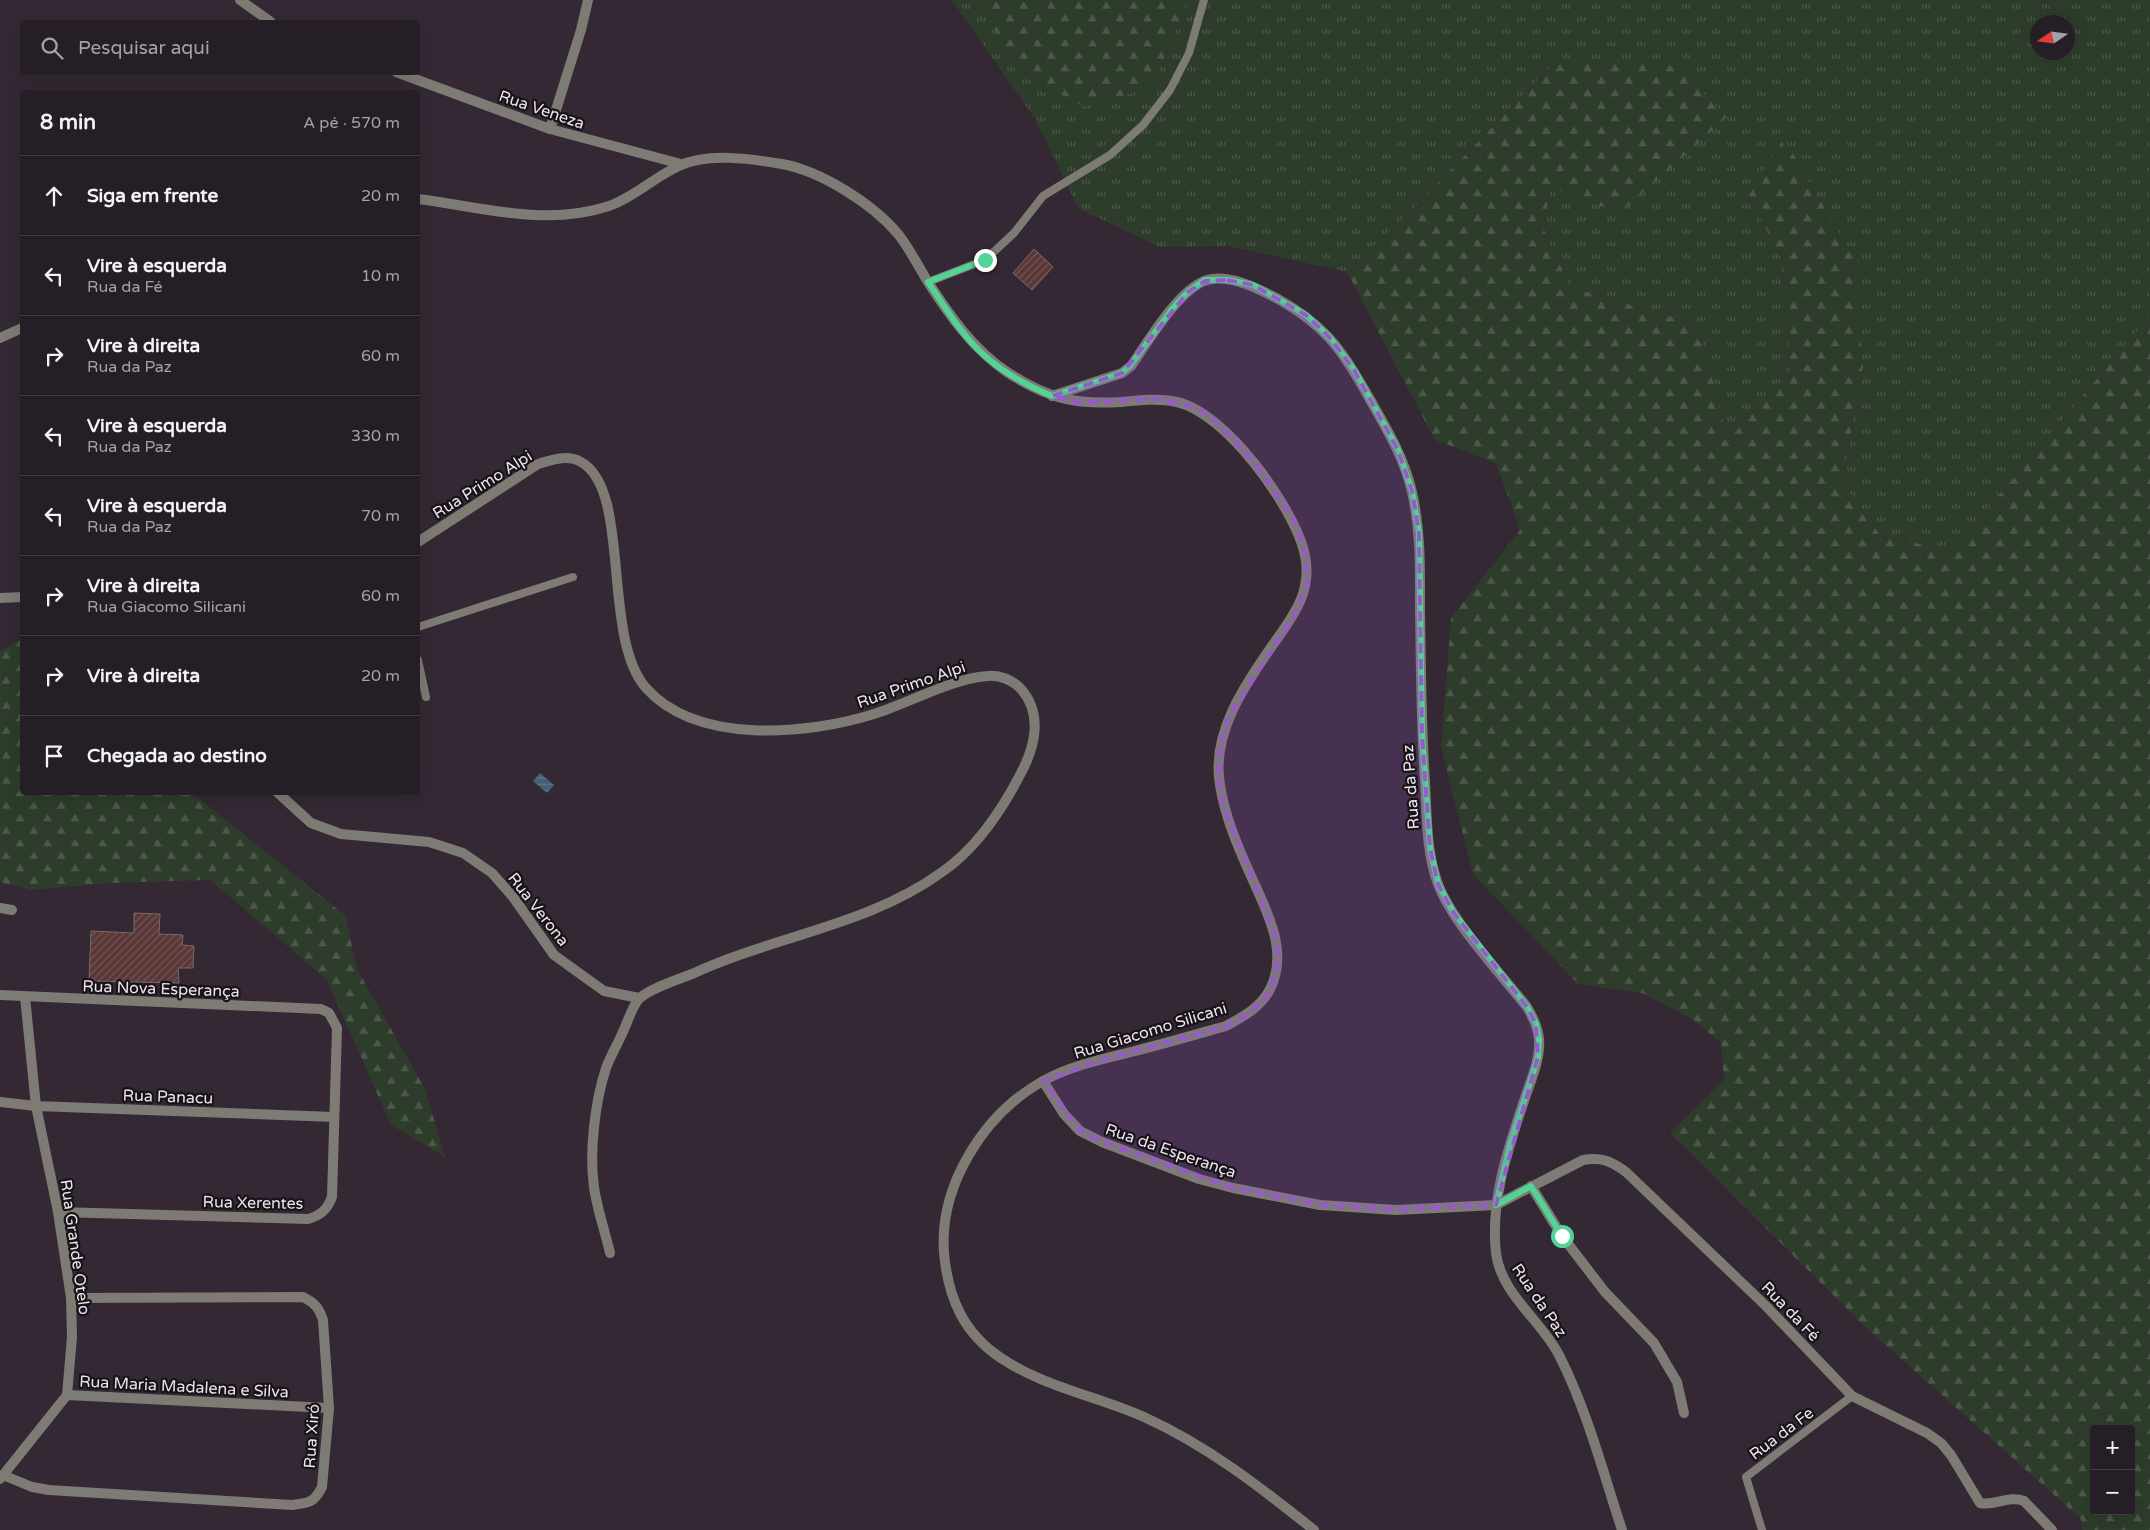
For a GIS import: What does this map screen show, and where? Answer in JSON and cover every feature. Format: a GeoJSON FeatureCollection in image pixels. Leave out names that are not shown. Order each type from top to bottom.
{"type":"FeatureCollection","features":[{"type":"Feature","properties":{"kind":"street"},"geometry":{"type":"LineString","coordinates":[[240,0],[268,20]]}},
{"type":"Feature","properties":{"kind":"street"},"geometry":{"type":"LineString","coordinates":[[550,129],[581,30],[588,0]]}},
{"type":"Feature","properties":{"kind":"street","name":"Rua Veneza"},"geometry":{"type":"LineString","coordinates":[[404,75],[550,129],[681,164]]}},
{"type":"Feature","properties":{"kind":"street","name":"Rua Giacomo Silicani"},"geometry":{"type":"LineString","coordinates":[[420,200],[518,216],[565,215],[610,206],[645,189],[681,164],[718,158],[746,160],[788,165],[814,174],[862,202],[898,234],[957,324],[984,356],[1033,388],[1077,403],[1154,399],[1197,408],[1217,423],[1255,464],[1295,522],[1305,554],[1307,582],[1296,614],[1269,650],[1229,716],[1220,746],[1218,775],[1222,803],[1266,910],[1276,941],[1276,972],[1268,994],[1248,1014],[1226,1026],[1068,1070],[1042,1081],[1015,1101],[988,1127],[966,1159],[949,1196],[943,1238],[946,1278],[956,1309],[976,1337],[1000,1358],[1035,1376],[1143,1417],[1197,1443],[1236,1469],[1314,1530]]}},
{"type":"Feature","properties":{"kind":"street","name":"Rua da Paz"},"geometry":{"type":"LineString","coordinates":[[1052,396],[1122,373],[1130,366],[1173,308],[1188,292],[1205,280],[1228,280],[1253,285],[1306,315],[1331,339],[1354,370],[1398,450],[1412,491],[1419,533],[1422,736],[1430,848],[1438,884],[1453,912],[1527,1007],[1536,1024],[1539,1040],[1538,1057],[1513,1136],[1496,1205],[1496,1253],[1501,1272],[1557,1353],[1574,1386],[1622,1530]]}},
{"type":"Feature","properties":{"kind":"street"},"geometry":{"type":"LineString","coordinates":[[0,338],[20,329]]}},
{"type":"Feature","properties":{"kind":"street","name":"Rua Primo Alpi"},"geometry":{"type":"LineString","coordinates":[[420,541],[538,464],[560,457],[581,462],[598,478],[609,510],[620,615],[630,657],[644,686],[671,710],[714,726],[758,730],[822,727],[873,714],[972,678],[990,675],[1006,678],[1020,688],[1032,705],[1036,726],[1032,754],[1006,803],[972,846],[942,872],[888,904],[847,920],[713,964],[640,998]]}},
{"type":"Feature","properties":{"kind":"street"},"geometry":{"type":"LineString","coordinates":[[0,598],[20,597]]}},
{"type":"Feature","properties":{"kind":"street","name":"Rua Verona"},"geometry":{"type":"LineString","coordinates":[[280,795],[311,823],[341,834],[429,842],[463,853],[492,873],[513,897],[554,955],[604,991],[640,998]]}},
{"type":"Feature","properties":{"kind":"street"},"geometry":{"type":"LineString","coordinates":[[0,908],[12,910]]}},
{"type":"Feature","properties":{"kind":"street","name":"Rua Nova Esperança"},"geometry":{"type":"LineString","coordinates":[[0,995],[321,1009]]}},
{"type":"Feature","properties":{"kind":"street","name":"Rua Grande Otelo"},"geometry":{"type":"LineString","coordinates":[[25,997],[36,1106],[58,1212],[71,1298],[72,1336],[67,1395]]}},
{"type":"Feature","properties":{"kind":"street"},"geometry":{"type":"LineString","coordinates":[[610,1253],[594,1186],[594,1125],[606,1068],[640,998]]}},
{"type":"Feature","properties":{"kind":"street","name":"Rua Xerentes"},"geometry":{"type":"LineString","coordinates":[[58,1212],[308,1220],[319,1216],[328,1208],[332,1197],[337,1028],[329,1013],[321,1009]]}},
{"type":"Feature","properties":{"kind":"street","name":"Rua da Esperança"},"geometry":{"type":"LineString","coordinates":[[1042,1081],[1064,1114],[1080,1131],[1102,1142],[1199,1179],[1233,1188],[1320,1205],[1396,1210],[1496,1205]]}},
{"type":"Feature","properties":{"kind":"street","name":"Rua Panacu"},"geometry":{"type":"LineString","coordinates":[[0,1102],[36,1106],[334,1117]]}},
{"type":"Feature","properties":{"kind":"street","name":"Rua da Fé"},"geometry":{"type":"LineString","coordinates":[[1496,1205],[1582,1160],[1598,1157],[1610,1160],[1626,1172],[1766,1306],[1852,1396],[1927,1433],[1941,1443],[1951,1455],[1980,1503],[1986,1504],[2018,1499],[2024,1501],[2052,1530]]}},
{"type":"Feature","properties":{"kind":"street"},"geometry":{"type":"LineString","coordinates":[[1531,1186],[1562,1236],[1605,1292],[1654,1342],[1677,1382],[1684,1413]]}},
{"type":"Feature","properties":{"kind":"street","name":"Rua Xiró"},"geometry":{"type":"LineString","coordinates":[[1,1477],[32,1487],[49,1490],[292,1505],[307,1504],[316,1498],[322,1487],[329,1408],[323,1320],[320,1310],[314,1302],[303,1297],[71,1298]]}},
{"type":"Feature","properties":{"kind":"street"},"geometry":{"type":"LineString","coordinates":[[1,1477],[67,1395]]}},
{"type":"Feature","properties":{"kind":"street","name":"Rua Maria Madalena e Silva"},"geometry":{"type":"LineString","coordinates":[[67,1395],[329,1408]]}},
{"type":"Feature","properties":{"kind":"lane"},"geometry":{"type":"LineString","coordinates":[[928,282],[985,260],[1014,233],[1043,196],[1110,155],[1143,125],[1170,90],[1189,53],[1204,0]]}},
{"type":"Feature","properties":{"kind":"lane"},"geometry":{"type":"LineString","coordinates":[[420,626],[573,577]]}},
{"type":"Feature","properties":{"kind":"lane"},"geometry":{"type":"LineString","coordinates":[[420,669],[426,697]]}},
{"type":"Feature","properties":{"kind":"lane","name":"Rua da Fe"},"geometry":{"type":"LineString","coordinates":[[1762,1530],[1746,1477],[1852,1396]]}},
{"type":"Feature","properties":{"kind":"highlighted area"},"geometry":{"type":"Polygon","coordinates":[[[1227,280],[1253,285],[1306,315],[1331,339],[1354,370],[1398,450],[1412,491],[1419,533],[1422,736],[1430,848],[1438,884],[1453,912],[1527,1007],[1536,1024],[1538,1057],[1496,1205],[1396,1210],[1320,1205],[1233,1188],[1102,1142],[1080,1131],[1043,1081],[1108,1058],[1226,1026],[1248,1014],[1268,994],[1276,972],[1277,941],[1222,803],[1218,775],[1220,746],[1229,716],[1295,614],[1307,583],[1305,554],[1295,522],[1255,464],[1217,423],[1197,408],[1154,399],[1077,403],[1052,396],[1122,373],[1188,292],[1205,281],[1227,280]]]}},
{"type":"Feature","properties":{"kind":"green space"},"geometry":{"type":"Polygon","coordinates":[[[952,0],[990,0],[991,23],[1152,87],[1189,0],[2150,0],[2150,316],[1954,549],[1882,538],[1842,481],[1863,366],[1785,139],[1749,195],[1781,258],[1791,371],[1728,440],[1698,325],[1570,287],[1544,230],[1550,187],[1559,58],[1416,206],[1347,272],[1229,246],[1160,247],[1079,209],[1035,119],[952,0]]]}},
{"type":"Feature","properties":{"kind":"green space"},"geometry":{"type":"Polygon","coordinates":[[[990,0],[1189,0],[1152,87],[1085,107],[1017,71],[991,23],[990,0]]]}},
{"type":"Feature","properties":{"kind":"green space"},"geometry":{"type":"Polygon","coordinates":[[[1559,58],[1676,66],[1727,117],[1620,213],[1550,187],[1544,230],[1570,287],[1698,325],[1728,440],[1791,371],[1781,258],[1749,195],[1784,138],[1854,259],[1863,366],[1842,481],[1882,538],[1954,549],[2150,316],[2150,1530],[2082,1530],[2081,1519],[1862,1324],[1670,1133],[1724,1080],[1721,1043],[1692,1019],[1642,993],[1578,984],[1473,874],[1441,747],[1451,618],[1520,530],[1496,463],[1435,440],[1347,272],[1416,206],[1559,58]]]}},
{"type":"Feature","properties":{"kind":"green space"},"geometry":{"type":"Polygon","coordinates":[[[20,640],[20,795],[189,795],[197,797],[345,915],[357,969],[425,1089],[445,1157],[391,1125],[327,980],[210,880],[107,883],[32,890],[0,882],[0,651],[20,640]]]}},
{"type":"Feature","properties":{"kind":"water"},"geometry":{"type":"Polygon","coordinates":[[[540,773],[554,785],[547,793],[533,781],[540,773]]]}},
{"type":"Feature","properties":{"kind":"building"},"geometry":{"type":"Polygon","coordinates":[[[1034,249],[1053,267],[1032,290],[1013,273],[1034,249]]]}},
{"type":"Feature","properties":{"kind":"building"},"geometry":{"type":"Polygon","coordinates":[[[134,913],[160,914],[159,934],[183,935],[182,945],[194,946],[193,968],[178,968],[179,983],[89,981],[91,931],[134,933],[134,913]]]}},
{"type":"Feature","properties":{"kind":"route"},"geometry":{"type":"LineString","coordinates":[[985,260],[928,282],[957,324],[984,356],[1033,388],[1052,396],[1122,373],[1130,366],[1173,308],[1188,292],[1205,280],[1228,280],[1253,285],[1306,315],[1331,339],[1354,370],[1398,450],[1412,491],[1419,533],[1422,736],[1430,848],[1438,884],[1453,912],[1527,1007],[1536,1024],[1539,1040],[1538,1057],[1510,1144],[1496,1205],[1531,1186],[1562,1236]]}}]}
